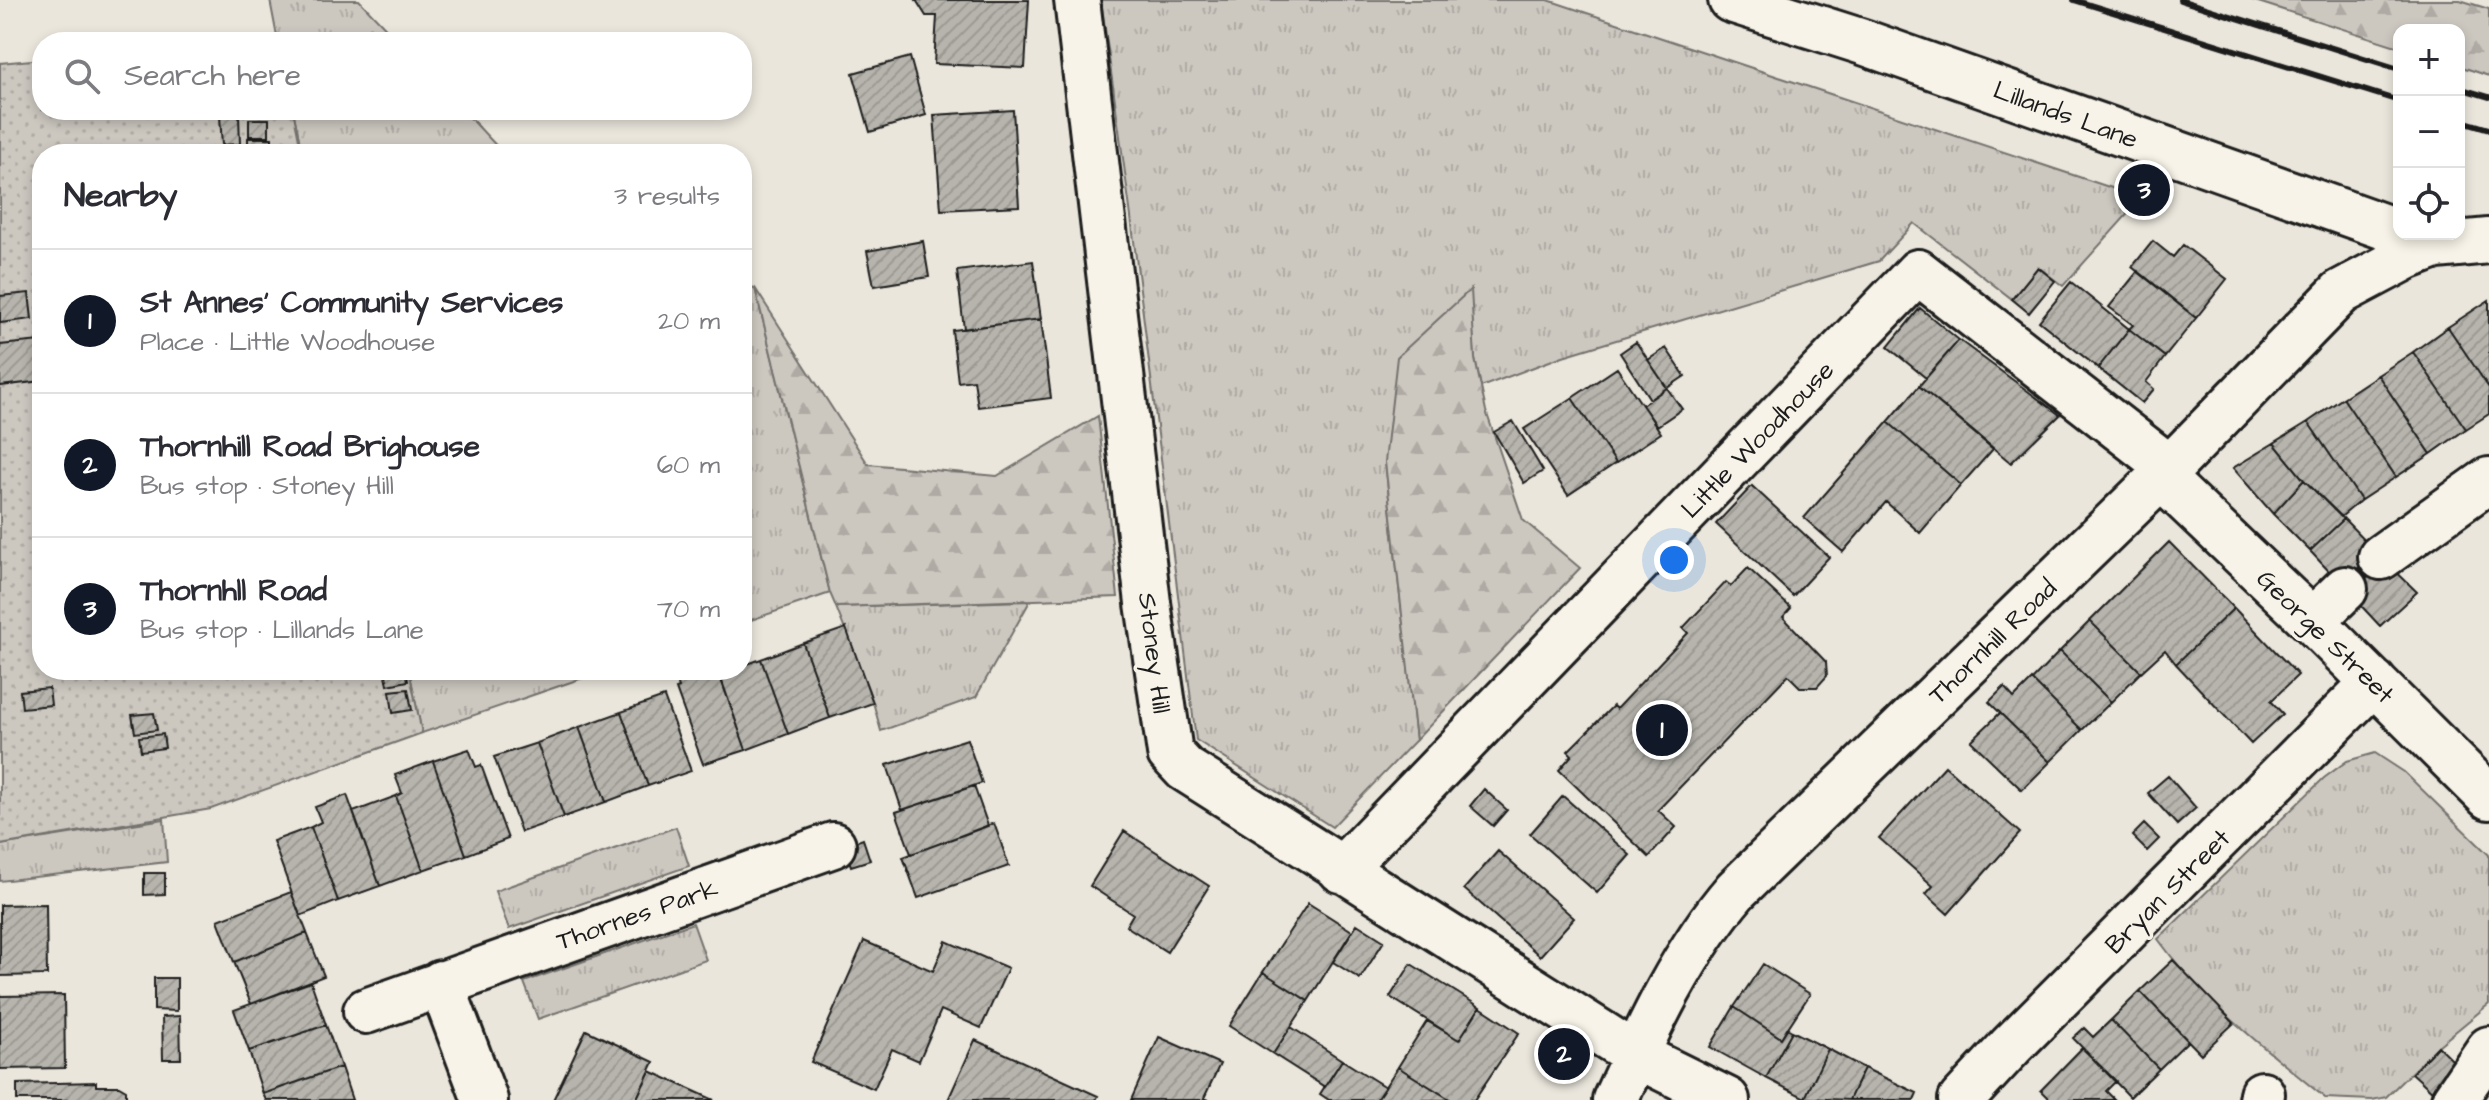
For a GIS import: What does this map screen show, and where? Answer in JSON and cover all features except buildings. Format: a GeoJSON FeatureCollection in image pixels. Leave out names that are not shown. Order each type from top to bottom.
{"type":"FeatureCollection","features":[{"type":"Feature","properties":{"kind":"street","name":"Stoney Hill"},"geometry":{"type":"LineString","coordinates":[[1077,0],[1144,572],[1170,753],[1185,769],[1636,1055],[1727,1100]]}},
{"type":"Feature","properties":{"kind":"street","name":"Lillands Lane"},"geometry":{"type":"LineString","coordinates":[[1731,0],[1863,42],[2393,230]]}},
{"type":"Feature","properties":{"kind":"street","name":"Thornhill Road"},"geometry":{"type":"LineString","coordinates":[[1615,1100],[1695,944],[1717,911],[1736,890],[2166,473],[2341,292],[2407,257],[2412,240]]}},
{"type":"Feature","properties":{"kind":"street","name":"Lillands Lane"},"geometry":{"type":"LineString","coordinates":[[2465,240],[2489,241]]}},
{"type":"Feature","properties":{"kind":"street","name":"Little Woodhouse"},"geometry":{"type":"LineString","coordinates":[[1341,870],[1918,272],[2166,473]]}},
{"type":"Feature","properties":{"kind":"street","name":"George Street"},"geometry":{"type":"LineString","coordinates":[[2166,473],[2489,797]]}},
{"type":"Feature","properties":{"kind":"street"},"geometry":{"type":"LineString","coordinates":[[2381,557],[2489,480]]}},
{"type":"Feature","properties":{"kind":"street"},"geometry":{"type":"LineString","coordinates":[[2312,621],[2345,589]]}},
{"type":"Feature","properties":{"kind":"street","name":"Bryan Street"},"geometry":{"type":"LineString","coordinates":[[1961,1100],[2374,682]]}},
{"type":"Feature","properties":{"kind":"street","name":"Thornes Park"},"geometry":{"type":"LineString","coordinates":[[366,1011],[833,845]]}},
{"type":"Feature","properties":{"kind":"street"},"geometry":{"type":"LineString","coordinates":[[441,983],[485,1100]]}},
{"type":"Feature","properties":{"kind":"street"},"geometry":{"type":"LineString","coordinates":[[2454,1100],[2489,1049]]}},
{"type":"Feature","properties":{"kind":"green space"},"geometry":{"type":"Polygon","coordinates":[[[270,0],[359,0],[389,32],[276,32],[270,0]]]}},
{"type":"Feature","properties":{"kind":"green space"},"geometry":{"type":"Polygon","coordinates":[[[1101,0],[1548,0],[2142,198],[2063,286],[2038,267],[2012,299],[1914,223],[1879,261],[1563,356],[1481,387],[1475,359],[1470,290],[1385,462],[1416,740],[1332,827],[1196,740],[1101,0]]]}},
{"type":"Feature","properties":{"kind":"green space"},"geometry":{"type":"Polygon","coordinates":[[[2252,0],[2460,0],[2489,9],[2489,76],[2465,68],[2465,24],[2393,24],[2393,45],[2252,0]]]}},
{"type":"Feature","properties":{"kind":"green space"},"geometry":{"type":"Polygon","coordinates":[[[32,60],[32,120],[295,120],[300,144],[32,144],[32,680],[411,680],[422,733],[211,809],[0,845],[0,63],[32,60]]]}},
{"type":"Feature","properties":{"kind":"green space"},"geometry":{"type":"Polygon","coordinates":[[[295,120],[472,120],[495,144],[300,144],[295,120]]]}},
{"type":"Feature","properties":{"kind":"green space"},"geometry":{"type":"Polygon","coordinates":[[[752,288],[755,288],[830,593],[752,620],[752,288]]]}},
{"type":"Feature","properties":{"kind":"green space"},"geometry":{"type":"Polygon","coordinates":[[[755,288],[868,464],[997,476],[1098,416],[1118,597],[836,607],[755,288]]]}},
{"type":"Feature","properties":{"kind":"green space"},"geometry":{"type":"Polygon","coordinates":[[[1471,289],[1475,359],[1486,411],[1523,520],[1580,568],[1416,740],[1385,462],[1397,357],[1471,289]]]}},
{"type":"Feature","properties":{"kind":"green space"},"geometry":{"type":"Polygon","coordinates":[[[1030,601],[976,697],[881,731],[836,607],[1030,601]]]}},
{"type":"Feature","properties":{"kind":"green space"},"geometry":{"type":"Polygon","coordinates":[[[411,680],[577,680],[422,733],[411,680]]]}},
{"type":"Feature","properties":{"kind":"green space"},"geometry":{"type":"Polygon","coordinates":[[[2375,753],[2404,772],[2489,855],[2489,1004],[2438,1046],[2386,1097],[2372,1100],[2325,1098],[2215,1004],[2158,939],[2324,778],[2347,761],[2375,753]]]}},
{"type":"Feature","properties":{"kind":"green space"},"geometry":{"type":"Polygon","coordinates":[[[164,819],[167,862],[0,881],[0,845],[164,819]]]}},
{"type":"Feature","properties":{"kind":"green space"},"geometry":{"type":"Polygon","coordinates":[[[676,827],[689,866],[509,929],[495,891],[676,827]]]}},
{"type":"Feature","properties":{"kind":"green space"},"geometry":{"type":"Polygon","coordinates":[[[693,923],[706,960],[538,1019],[524,982],[693,923]]]}},
{"type":"Feature","properties":{"kind":"railway"},"geometry":{"type":"LineString","coordinates":[[2074,0],[2393,99]]}},
{"type":"Feature","properties":{"kind":"railway"},"geometry":{"type":"LineString","coordinates":[[2180,0],[2393,67]]}},
{"type":"Feature","properties":{"kind":"railway"},"geometry":{"type":"LineString","coordinates":[[2465,90],[2489,97]]}},
{"type":"Feature","properties":{"kind":"railway"},"geometry":{"type":"LineString","coordinates":[[2465,122],[2489,129]]}},
{"type":"Feature","properties":{"kind":"place","name":"Thornhll Road"},"geometry":{"type":"Point","coordinates":[2144,190]}},
{"type":"Feature","properties":{"kind":"place","name":"St Annes' Community Services"},"geometry":{"type":"Point","coordinates":[1662,730]}},
{"type":"Feature","properties":{"kind":"place","name":"Thornhill Road Brighouse"},"geometry":{"type":"Point","coordinates":[1564,1054]}}]}
